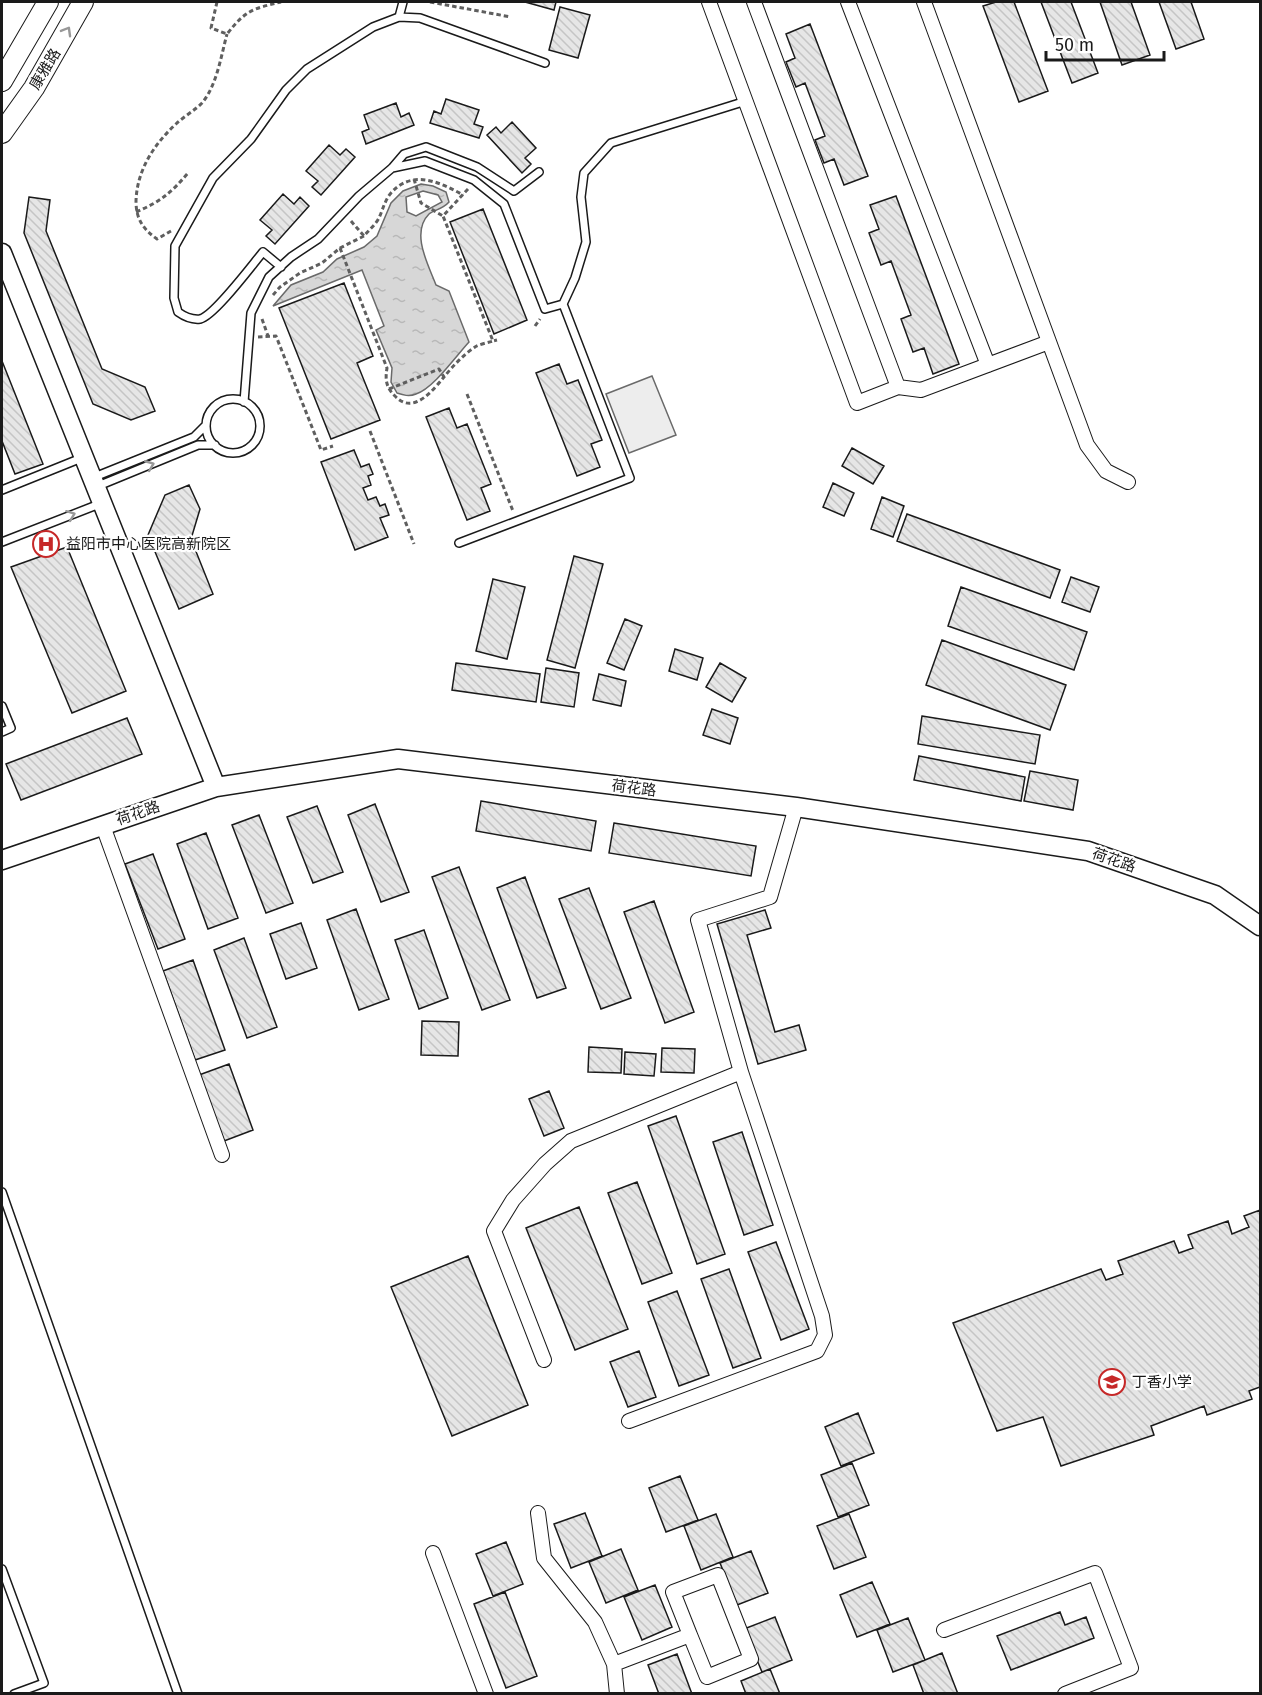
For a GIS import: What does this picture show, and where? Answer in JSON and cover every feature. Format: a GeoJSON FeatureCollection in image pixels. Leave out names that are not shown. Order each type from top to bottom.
{"type":"FeatureCollection","features":[{"type":"Feature","properties":{"kind":"main road","name":"康雅路"},"geometry":{"type":"LineString","coordinates":[[2,81],[48,2]]}},
{"type":"Feature","properties":{"kind":"main road","name":"康雅路"},"geometry":{"type":"LineString","coordinates":[[2,133],[34,88],[83,2]]}},
{"type":"Feature","properties":{"kind":"street"},"geometry":{"type":"LineString","coordinates":[[709,2],[856,403],[898,387],[921,390],[1049,342]]}},
{"type":"Feature","properties":{"kind":"street"},"geometry":{"type":"LineString","coordinates":[[754,2],[898,387]]}},
{"type":"Feature","properties":{"kind":"street"},"geometry":{"type":"LineString","coordinates":[[848,2],[988,365]]}},
{"type":"Feature","properties":{"kind":"street"},"geometry":{"type":"LineString","coordinates":[[924,2],[1087,445],[1106,471],[1128,482]]}},
{"type":"Feature","properties":{"kind":"street"},"geometry":{"type":"LineString","coordinates":[[2,253],[216,787]]}},
{"type":"Feature","properties":{"kind":"street","name":"荷花路"},"geometry":{"type":"LineString","coordinates":[[2,860],[216,787],[398,759],[796,807],[1088,850],[1215,895],[1260,926]]}},
{"type":"Feature","properties":{"kind":"street"},"geometry":{"type":"LineString","coordinates":[[629,1421],[817,1351],[825,1335],[822,1316],[741,1072],[698,920],[770,897],[796,807]]}},
{"type":"Feature","properties":{"kind":"street"},"geometry":{"type":"LineString","coordinates":[[103,826],[222,1155]]}},
{"type":"Feature","properties":{"kind":"street"},"geometry":{"type":"LineString","coordinates":[[544,1360],[494,1231],[513,1200],[545,1164],[571,1141],[741,1072]]}},
{"type":"Feature","properties":{"kind":"street"},"geometry":{"type":"LineString","coordinates":[[538,1513],[544,1558],[595,1622],[614,1665],[617,1694]]}},
{"type":"Feature","properties":{"kind":"street"},"geometry":{"type":"LineString","coordinates":[[434,1553],[486,1694]]}},
{"type":"Feature","properties":{"kind":"street"},"geometry":{"type":"LineString","coordinates":[[944,1630],[1095,1573],[1131,1668],[1065,1694]]}},
{"type":"Feature","properties":{"kind":"street"},"geometry":{"type":"LineString","coordinates":[[718,1575],[751,1659],[707,1677],[690,1635],[673,1592],[718,1575]]}},
{"type":"Feature","properties":{"kind":"street"},"geometry":{"type":"LineString","coordinates":[[614,1665],[690,1635]]}},
{"type":"Feature","properties":{"kind":"lane"},"geometry":{"type":"LineString","coordinates":[[399,17],[403,2]]}},
{"type":"Feature","properties":{"kind":"lane"},"geometry":{"type":"LineString","coordinates":[[281,267],[263,252],[217,307],[202,319],[188,318],[178,312],[174,298],[175,246],[187,222],[213,178],[251,139],[286,90],[307,69],[373,27],[399,17],[420,18],[545,63]]}},
{"type":"Feature","properties":{"kind":"lane"},"geometry":{"type":"LineString","coordinates":[[459,543],[630,478],[563,304],[575,278],[586,242],[581,197],[584,173],[611,143],[746,101]]}},
{"type":"Feature","properties":{"kind":"lane"},"geometry":{"type":"LineString","coordinates":[[244,402],[251,313],[269,277],[318,239],[359,196],[405,154],[426,147],[477,166],[514,190],[539,172]]}},
{"type":"Feature","properties":{"kind":"lane"},"geometry":{"type":"LineString","coordinates":[[392,168],[425,161],[474,180],[504,204],[545,309],[563,304]]}},
{"type":"Feature","properties":{"kind":"lane"},"geometry":{"type":"LineString","coordinates":[[230,399],[244,402],[256,412],[258,419],[258,434],[255,441],[236,452],[221,450],[210,440],[206,425],[207,417],[216,405],[230,399]]}},
{"type":"Feature","properties":{"kind":"lane"},"geometry":{"type":"LineString","coordinates":[[2,542],[194,437],[206,425]]}},
{"type":"Feature","properties":{"kind":"lane"},"geometry":{"type":"LineString","coordinates":[[97,489],[198,445],[215,445]]}},
{"type":"Feature","properties":{"kind":"lane"},"geometry":{"type":"LineString","coordinates":[[2,489],[84,457]]}},
{"type":"Feature","properties":{"kind":"lane"},"geometry":{"type":"LineString","coordinates":[[2,706],[10,728],[2,732]]}},
{"type":"Feature","properties":{"kind":"lane"},"geometry":{"type":"LineString","coordinates":[[2,1192],[178,1694]]}},
{"type":"Feature","properties":{"kind":"lane"},"geometry":{"type":"LineString","coordinates":[[2,1569],[44,1683],[14,1694]]}},
{"type":"Feature","properties":{"kind":"path"},"geometry":{"type":"LineString","coordinates":[[218,2],[211,28],[227,34]]}},
{"type":"Feature","properties":{"kind":"path"},"geometry":{"type":"LineString","coordinates":[[187,222],[157,239],[146,231],[136,212],[136,188],[143,164],[175,125],[203,102],[215,78],[227,34],[252,9],[281,2]]}},
{"type":"Feature","properties":{"kind":"path"},"geometry":{"type":"LineString","coordinates":[[430,2],[511,17]]}},
{"type":"Feature","properties":{"kind":"path"},"geometry":{"type":"LineString","coordinates":[[136,212],[157,203],[173,191],[188,172]]}},
{"type":"Feature","properties":{"kind":"path"},"geometry":{"type":"LineString","coordinates":[[273,296],[280,287],[300,273],[321,263],[340,248],[364,236],[378,219],[383,205],[392,192],[403,184],[423,178],[463,195]]}},
{"type":"Feature","properties":{"kind":"path"},"geometry":{"type":"LineString","coordinates":[[340,248],[387,368],[385,381],[401,402],[411,404],[433,392],[444,377],[476,346],[495,341],[443,216],[421,202],[414,179]]}},
{"type":"Feature","properties":{"kind":"path"},"geometry":{"type":"LineString","coordinates":[[443,216],[474,180]]}},
{"type":"Feature","properties":{"kind":"path"},"geometry":{"type":"LineString","coordinates":[[343,212],[364,236]]}},
{"type":"Feature","properties":{"kind":"path"},"geometry":{"type":"LineString","coordinates":[[261,315],[268,336]]}},
{"type":"Feature","properties":{"kind":"path"},"geometry":{"type":"LineString","coordinates":[[248,338],[276,336],[321,450],[333,446]]}},
{"type":"Feature","properties":{"kind":"path"},"geometry":{"type":"LineString","coordinates":[[389,389],[439,369],[444,377]]}},
{"type":"Feature","properties":{"kind":"path"},"geometry":{"type":"LineString","coordinates":[[467,394],[517,521]]}},
{"type":"Feature","properties":{"kind":"path"},"geometry":{"type":"LineString","coordinates":[[370,431],[414,544]]}},
{"type":"Feature","properties":{"kind":"shaded area"},"geometry":{"type":"Polygon","coordinates":[[[652,376],[676,435],[629,453],[606,394],[652,376]]]}},
{"type":"Feature","properties":{"kind":"water"},"geometry":{"type":"Polygon","coordinates":[[[421,184],[446,192],[449,202],[429,214],[421,230],[421,240],[436,285],[449,291],[469,342],[430,386],[408,396],[397,393],[391,382],[392,368],[376,330],[384,326],[362,270],[273,306],[291,285],[323,272],[337,259],[364,247],[377,236],[391,203],[403,191],[421,184]],[[423,191],[406,197],[407,212],[416,216],[442,202],[438,195],[423,191]]]}},
{"type":"Feature","properties":{"kind":"building"},"geometry":{"type":"Polygon","coordinates":[[[525,2],[556,2],[554,10],[525,2]]]}},
{"type":"Feature","properties":{"kind":"building"},"geometry":{"type":"Polygon","coordinates":[[[996,2],[1014,2],[1048,91],[1019,102],[983,6],[996,2]]]}},
{"type":"Feature","properties":{"kind":"building"},"geometry":{"type":"Polygon","coordinates":[[[1041,2],[1071,2],[1098,73],[1072,83],[1041,2]]]}},
{"type":"Feature","properties":{"kind":"building"},"geometry":{"type":"Polygon","coordinates":[[[1100,2],[1131,2],[1150,55],[1122,65],[1100,2]]]}},
{"type":"Feature","properties":{"kind":"building"},"geometry":{"type":"Polygon","coordinates":[[[1159,2],[1191,2],[1204,39],[1176,49],[1159,2]]]}},
{"type":"Feature","properties":{"kind":"building"},"geometry":{"type":"Polygon","coordinates":[[[560,7],[590,15],[578,58],[549,50],[560,7]]]}},
{"type":"Feature","properties":{"kind":"building"},"geometry":{"type":"Polygon","coordinates":[[[810,24],[868,176],[844,185],[834,159],[824,163],[815,140],[825,136],[805,83],[796,87],[786,62],[795,58],[786,34],[810,24]]]}},
{"type":"Feature","properties":{"kind":"building"},"geometry":{"type":"Polygon","coordinates":[[[446,99],[479,110],[474,124],[483,127],[479,138],[430,123],[434,111],[441,114],[446,99]]]}},
{"type":"Feature","properties":{"kind":"building"},"geometry":{"type":"Polygon","coordinates":[[[396,103],[401,117],[409,113],[414,125],[366,144],[362,132],[369,129],[364,115],[396,103]]]}},
{"type":"Feature","properties":{"kind":"building"},"geometry":{"type":"Polygon","coordinates":[[[512,122],[536,148],[525,158],[531,164],[522,173],[487,135],[496,127],[501,133],[512,122]]]}},
{"type":"Feature","properties":{"kind":"building"},"geometry":{"type":"Polygon","coordinates":[[[329,145],[340,155],[346,149],[355,157],[321,195],[312,187],[318,181],[306,171],[329,145]]]}},
{"type":"Feature","properties":{"kind":"building"},"geometry":{"type":"Polygon","coordinates":[[[283,194],[294,204],[300,197],[309,206],[275,244],[266,236],[272,230],[260,220],[283,194]]]}},
{"type":"Feature","properties":{"kind":"building"},"geometry":{"type":"Polygon","coordinates":[[[896,196],[959,364],[933,374],[924,348],[913,352],[901,319],[911,315],[891,261],[881,265],[869,233],[879,229],[870,205],[896,196]]]}},
{"type":"Feature","properties":{"kind":"building"},"geometry":{"type":"Polygon","coordinates":[[[29,197],[50,200],[46,231],[102,369],[145,387],[155,411],[131,420],[93,404],[24,233],[29,197]]]}},
{"type":"Feature","properties":{"kind":"building"},"geometry":{"type":"Polygon","coordinates":[[[483,209],[527,320],[494,334],[450,222],[483,209]]]}},
{"type":"Feature","properties":{"kind":"building"},"geometry":{"type":"Polygon","coordinates":[[[344,283],[373,356],[357,363],[380,420],[331,439],[279,308],[344,283]]]}},
{"type":"Feature","properties":{"kind":"building"},"geometry":{"type":"Polygon","coordinates":[[[2,361],[43,464],[15,474],[2,441],[2,361]]]}},
{"type":"Feature","properties":{"kind":"building"},"geometry":{"type":"Polygon","coordinates":[[[559,364],[567,384],[578,380],[602,440],[591,444],[600,467],[577,476],[536,373],[559,364]]]}},
{"type":"Feature","properties":{"kind":"building"},"geometry":{"type":"Polygon","coordinates":[[[449,408],[457,428],[467,424],[491,484],[481,488],[490,511],[467,520],[426,417],[449,408]]]}},
{"type":"Feature","properties":{"kind":"building"},"geometry":{"type":"Polygon","coordinates":[[[852,448],[884,466],[873,484],[842,466],[852,448]]]}},
{"type":"Feature","properties":{"kind":"building"},"geometry":{"type":"Polygon","coordinates":[[[354,450],[361,467],[369,464],[373,474],[368,476],[371,485],[363,488],[368,500],[376,497],[380,506],[385,504],[389,515],[380,518],[388,537],[355,550],[321,462],[354,450]]]}},
{"type":"Feature","properties":{"kind":"building"},"geometry":{"type":"Polygon","coordinates":[[[833,483],[854,493],[844,516],[823,507],[833,483]]]}},
{"type":"Feature","properties":{"kind":"building"},"geometry":{"type":"Polygon","coordinates":[[[189,485],[200,509],[191,539],[213,594],[179,609],[148,535],[165,495],[189,485]]]}},
{"type":"Feature","properties":{"kind":"building"},"geometry":{"type":"Polygon","coordinates":[[[882,497],[904,506],[893,537],[871,529],[882,497]]]}},
{"type":"Feature","properties":{"kind":"building"},"geometry":{"type":"Polygon","coordinates":[[[907,514],[1060,570],[1050,598],[897,541],[907,514]]]}},
{"type":"Feature","properties":{"kind":"building"},"geometry":{"type":"Polygon","coordinates":[[[67,547],[126,691],[72,713],[11,567],[67,547]]]}},
{"type":"Feature","properties":{"kind":"building"},"geometry":{"type":"Polygon","coordinates":[[[574,556],[603,564],[575,668],[547,660],[574,556]]]}},
{"type":"Feature","properties":{"kind":"building"},"geometry":{"type":"Polygon","coordinates":[[[1071,577],[1099,587],[1090,612],[1062,602],[1071,577]]]}},
{"type":"Feature","properties":{"kind":"building"},"geometry":{"type":"Polygon","coordinates":[[[493,579],[525,587],[507,659],[476,651],[493,579]]]}},
{"type":"Feature","properties":{"kind":"building"},"geometry":{"type":"Polygon","coordinates":[[[961,587],[1087,632],[1074,670],[948,626],[961,587]]]}},
{"type":"Feature","properties":{"kind":"building"},"geometry":{"type":"Polygon","coordinates":[[[625,619],[642,626],[624,670],[607,663],[625,619]]]}},
{"type":"Feature","properties":{"kind":"building"},"geometry":{"type":"Polygon","coordinates":[[[942,640],[1066,685],[1050,730],[926,685],[942,640]]]}},
{"type":"Feature","properties":{"kind":"building"},"geometry":{"type":"Polygon","coordinates":[[[675,649],[703,658],[697,680],[669,671],[675,649]]]}},
{"type":"Feature","properties":{"kind":"building"},"geometry":{"type":"Polygon","coordinates":[[[456,663],[540,674],[536,702],[452,690],[456,663]]]}},
{"type":"Feature","properties":{"kind":"building"},"geometry":{"type":"Polygon","coordinates":[[[720,663],[746,678],[732,702],[706,687],[720,663]]]}},
{"type":"Feature","properties":{"kind":"building"},"geometry":{"type":"Polygon","coordinates":[[[546,668],[579,673],[574,707],[541,702],[546,668]]]}},
{"type":"Feature","properties":{"kind":"building"},"geometry":{"type":"Polygon","coordinates":[[[599,674],[626,681],[621,706],[593,700],[599,674]]]}},
{"type":"Feature","properties":{"kind":"building"},"geometry":{"type":"Polygon","coordinates":[[[712,709],[738,718],[730,744],[703,735],[712,709]]]}},
{"type":"Feature","properties":{"kind":"building"},"geometry":{"type":"Polygon","coordinates":[[[922,716],[1040,735],[1035,764],[918,744],[922,716]]]}},
{"type":"Feature","properties":{"kind":"building"},"geometry":{"type":"Polygon","coordinates":[[[127,718],[142,754],[21,800],[6,764],[127,718]]]}},
{"type":"Feature","properties":{"kind":"building"},"geometry":{"type":"Polygon","coordinates":[[[919,756],[1025,777],[1021,801],[914,780],[919,756]]]}},
{"type":"Feature","properties":{"kind":"building"},"geometry":{"type":"Polygon","coordinates":[[[1030,771],[1078,780],[1073,810],[1024,801],[1030,771]]]}},
{"type":"Feature","properties":{"kind":"building"},"geometry":{"type":"Polygon","coordinates":[[[481,801],[596,821],[591,851],[476,831],[481,801]]]}},
{"type":"Feature","properties":{"kind":"building"},"geometry":{"type":"Polygon","coordinates":[[[375,804],[409,892],[381,902],[348,815],[375,804]]]}},
{"type":"Feature","properties":{"kind":"building"},"geometry":{"type":"Polygon","coordinates":[[[317,806],[343,872],[313,883],[287,817],[317,806]]]}},
{"type":"Feature","properties":{"kind":"building"},"geometry":{"type":"Polygon","coordinates":[[[259,815],[293,903],[266,913],[232,825],[259,815]]]}},
{"type":"Feature","properties":{"kind":"building"},"geometry":{"type":"Polygon","coordinates":[[[614,823],[756,846],[751,876],[609,853],[614,823]]]}},
{"type":"Feature","properties":{"kind":"building"},"geometry":{"type":"Polygon","coordinates":[[[206,833],[238,918],[208,929],[177,844],[206,833]]]}},
{"type":"Feature","properties":{"kind":"building"},"geometry":{"type":"Polygon","coordinates":[[[153,854],[185,939],[158,949],[125,864],[153,854]]]}},
{"type":"Feature","properties":{"kind":"building"},"geometry":{"type":"Polygon","coordinates":[[[459,867],[510,1000],[482,1010],[432,877],[459,867]]]}},
{"type":"Feature","properties":{"kind":"building"},"geometry":{"type":"Polygon","coordinates":[[[525,877],[566,988],[537,998],[497,888],[525,877]]]}},
{"type":"Feature","properties":{"kind":"building"},"geometry":{"type":"Polygon","coordinates":[[[589,888],[631,998],[601,1009],[559,899],[589,888]]]}},
{"type":"Feature","properties":{"kind":"building"},"geometry":{"type":"Polygon","coordinates":[[[654,901],[694,1012],[665,1023],[624,912],[654,901]]]}},
{"type":"Feature","properties":{"kind":"building"},"geometry":{"type":"Polygon","coordinates":[[[356,909],[389,999],[359,1010],[327,920],[356,909]]]}},
{"type":"Feature","properties":{"kind":"building"},"geometry":{"type":"Polygon","coordinates":[[[765,910],[771,928],[747,935],[775,1032],[799,1025],[806,1050],[758,1064],[717,924],[765,910]]]}},
{"type":"Feature","properties":{"kind":"building"},"geometry":{"type":"Polygon","coordinates":[[[301,923],[317,968],[286,979],[270,934],[301,923]]]}},
{"type":"Feature","properties":{"kind":"building"},"geometry":{"type":"Polygon","coordinates":[[[424,930],[448,998],[419,1009],[395,940],[424,930]]]}},
{"type":"Feature","properties":{"kind":"building"},"geometry":{"type":"Polygon","coordinates":[[[244,938],[277,1027],[247,1038],[214,950],[244,938]]]}},
{"type":"Feature","properties":{"kind":"building"},"geometry":{"type":"Polygon","coordinates":[[[193,960],[225,1050],[195,1060],[163,971],[193,960]]]}},
{"type":"Feature","properties":{"kind":"building"},"geometry":{"type":"Polygon","coordinates":[[[422,1021],[459,1022],[458,1056],[421,1055],[422,1021]]]}},
{"type":"Feature","properties":{"kind":"building"},"geometry":{"type":"Polygon","coordinates":[[[589,1047],[622,1049],[621,1073],[588,1072],[589,1047]]]}},
{"type":"Feature","properties":{"kind":"building"},"geometry":{"type":"Polygon","coordinates":[[[662,1048],[695,1049],[694,1073],[661,1072],[662,1048]]]}},
{"type":"Feature","properties":{"kind":"building"},"geometry":{"type":"Polygon","coordinates":[[[625,1052],[656,1054],[654,1076],[624,1074],[625,1052]]]}},
{"type":"Feature","properties":{"kind":"building"},"geometry":{"type":"Polygon","coordinates":[[[229,1064],[253,1130],[224,1141],[199,1075],[229,1064]]]}},
{"type":"Feature","properties":{"kind":"building"},"geometry":{"type":"Polygon","coordinates":[[[549,1091],[564,1128],[544,1136],[529,1099],[549,1091]]]}},
{"type":"Feature","properties":{"kind":"building"},"geometry":{"type":"Polygon","coordinates":[[[676,1116],[725,1254],[697,1264],[648,1126],[676,1116]]]}},
{"type":"Feature","properties":{"kind":"building"},"geometry":{"type":"Polygon","coordinates":[[[742,1132],[773,1225],[744,1235],[713,1142],[742,1132]]]}},
{"type":"Feature","properties":{"kind":"building"},"geometry":{"type":"Polygon","coordinates":[[[637,1182],[672,1273],[642,1284],[608,1193],[637,1182]]]}},
{"type":"Feature","properties":{"kind":"building"},"geometry":{"type":"Polygon","coordinates":[[[579,1207],[628,1329],[575,1350],[526,1228],[579,1207]]]}},
{"type":"Feature","properties":{"kind":"building"},"geometry":{"type":"Polygon","coordinates":[[[1260,1210],[1260,1387],[1249,1391],[1252,1399],[1207,1415],[1204,1406],[1151,1426],[1154,1435],[1061,1466],[1043,1417],[997,1431],[953,1323],[1101,1269],[1106,1280],[1123,1274],[1118,1261],[1174,1241],[1179,1253],[1193,1248],[1188,1235],[1228,1221],[1232,1234],[1249,1227],[1244,1216],[1260,1210]]]}},
{"type":"Feature","properties":{"kind":"building"},"geometry":{"type":"Polygon","coordinates":[[[776,1242],[809,1329],[781,1340],[748,1252],[776,1242]]]}},
{"type":"Feature","properties":{"kind":"building"},"geometry":{"type":"Polygon","coordinates":[[[468,1256],[528,1405],[452,1436],[391,1287],[468,1256]]]}},
{"type":"Feature","properties":{"kind":"building"},"geometry":{"type":"Polygon","coordinates":[[[729,1269],[761,1358],[733,1368],[701,1279],[729,1269]]]}},
{"type":"Feature","properties":{"kind":"building"},"geometry":{"type":"Polygon","coordinates":[[[677,1291],[709,1375],[679,1386],[648,1302],[677,1291]]]}},
{"type":"Feature","properties":{"kind":"building"},"geometry":{"type":"Polygon","coordinates":[[[639,1351],[656,1397],[628,1407],[610,1362],[639,1351]]]}},
{"type":"Feature","properties":{"kind":"building"},"geometry":{"type":"Polygon","coordinates":[[[858,1413],[874,1453],[841,1466],[825,1427],[858,1413]]]}},
{"type":"Feature","properties":{"kind":"building"},"geometry":{"type":"Polygon","coordinates":[[[852,1463],[869,1505],[838,1517],[821,1475],[852,1463]]]}},
{"type":"Feature","properties":{"kind":"building"},"geometry":{"type":"Polygon","coordinates":[[[680,1476],[698,1520],[666,1532],[649,1488],[680,1476]]]}},
{"type":"Feature","properties":{"kind":"building"},"geometry":{"type":"Polygon","coordinates":[[[585,1513],[602,1556],[571,1568],[554,1524],[585,1513]]]}},
{"type":"Feature","properties":{"kind":"building"},"geometry":{"type":"Polygon","coordinates":[[[716,1514],[733,1557],[701,1570],[684,1526],[716,1514]]]}},
{"type":"Feature","properties":{"kind":"building"},"geometry":{"type":"Polygon","coordinates":[[[849,1514],[866,1557],[834,1569],[817,1526],[849,1514]]]}},
{"type":"Feature","properties":{"kind":"building"},"geometry":{"type":"Polygon","coordinates":[[[506,1542],[523,1584],[493,1596],[476,1554],[506,1542]]]}},
{"type":"Feature","properties":{"kind":"building"},"geometry":{"type":"Polygon","coordinates":[[[621,1549],[638,1590],[606,1603],[589,1562],[621,1549]]]}},
{"type":"Feature","properties":{"kind":"building"},"geometry":{"type":"Polygon","coordinates":[[[751,1551],[768,1593],[737,1605],[720,1563],[751,1551]]]}},
{"type":"Feature","properties":{"kind":"building"},"geometry":{"type":"Polygon","coordinates":[[[872,1582],[890,1624],[857,1637],[840,1595],[872,1582]]]}},
{"type":"Feature","properties":{"kind":"building"},"geometry":{"type":"Polygon","coordinates":[[[655,1585],[672,1627],[642,1640],[624,1597],[655,1585]]]}},
{"type":"Feature","properties":{"kind":"building"},"geometry":{"type":"Polygon","coordinates":[[[505,1592],[537,1676],[506,1688],[474,1604],[505,1592]]]}},
{"type":"Feature","properties":{"kind":"building"},"geometry":{"type":"Polygon","coordinates":[[[1060,1612],[1065,1625],[1086,1617],[1094,1638],[1011,1670],[997,1636],[1060,1612]]]}},
{"type":"Feature","properties":{"kind":"building"},"geometry":{"type":"Polygon","coordinates":[[[775,1617],[792,1660],[762,1672],[744,1629],[775,1617]]]}},
{"type":"Feature","properties":{"kind":"building"},"geometry":{"type":"Polygon","coordinates":[[[908,1618],[925,1660],[893,1672],[877,1630],[908,1618]]]}},
{"type":"Feature","properties":{"kind":"building"},"geometry":{"type":"Polygon","coordinates":[[[942,1653],[958,1694],[924,1694],[913,1665],[942,1653]]]}},
{"type":"Feature","properties":{"kind":"building"},"geometry":{"type":"Polygon","coordinates":[[[677,1654],[692,1694],[659,1694],[648,1665],[677,1654]]]}},
{"type":"Feature","properties":{"kind":"building"},"geometry":{"type":"Polygon","coordinates":[[[770,1669],[780,1694],[746,1694],[741,1681],[770,1669]]]}},
{"type":"Feature","properties":{"kind":"place","name":"益阳市中心医院高新院区"},"geometry":{"type":"Point","coordinates":[46,544]}},
{"type":"Feature","properties":{"kind":"place","name":"丁香小学"},"geometry":{"type":"Point","coordinates":[1112,1382]}}]}
